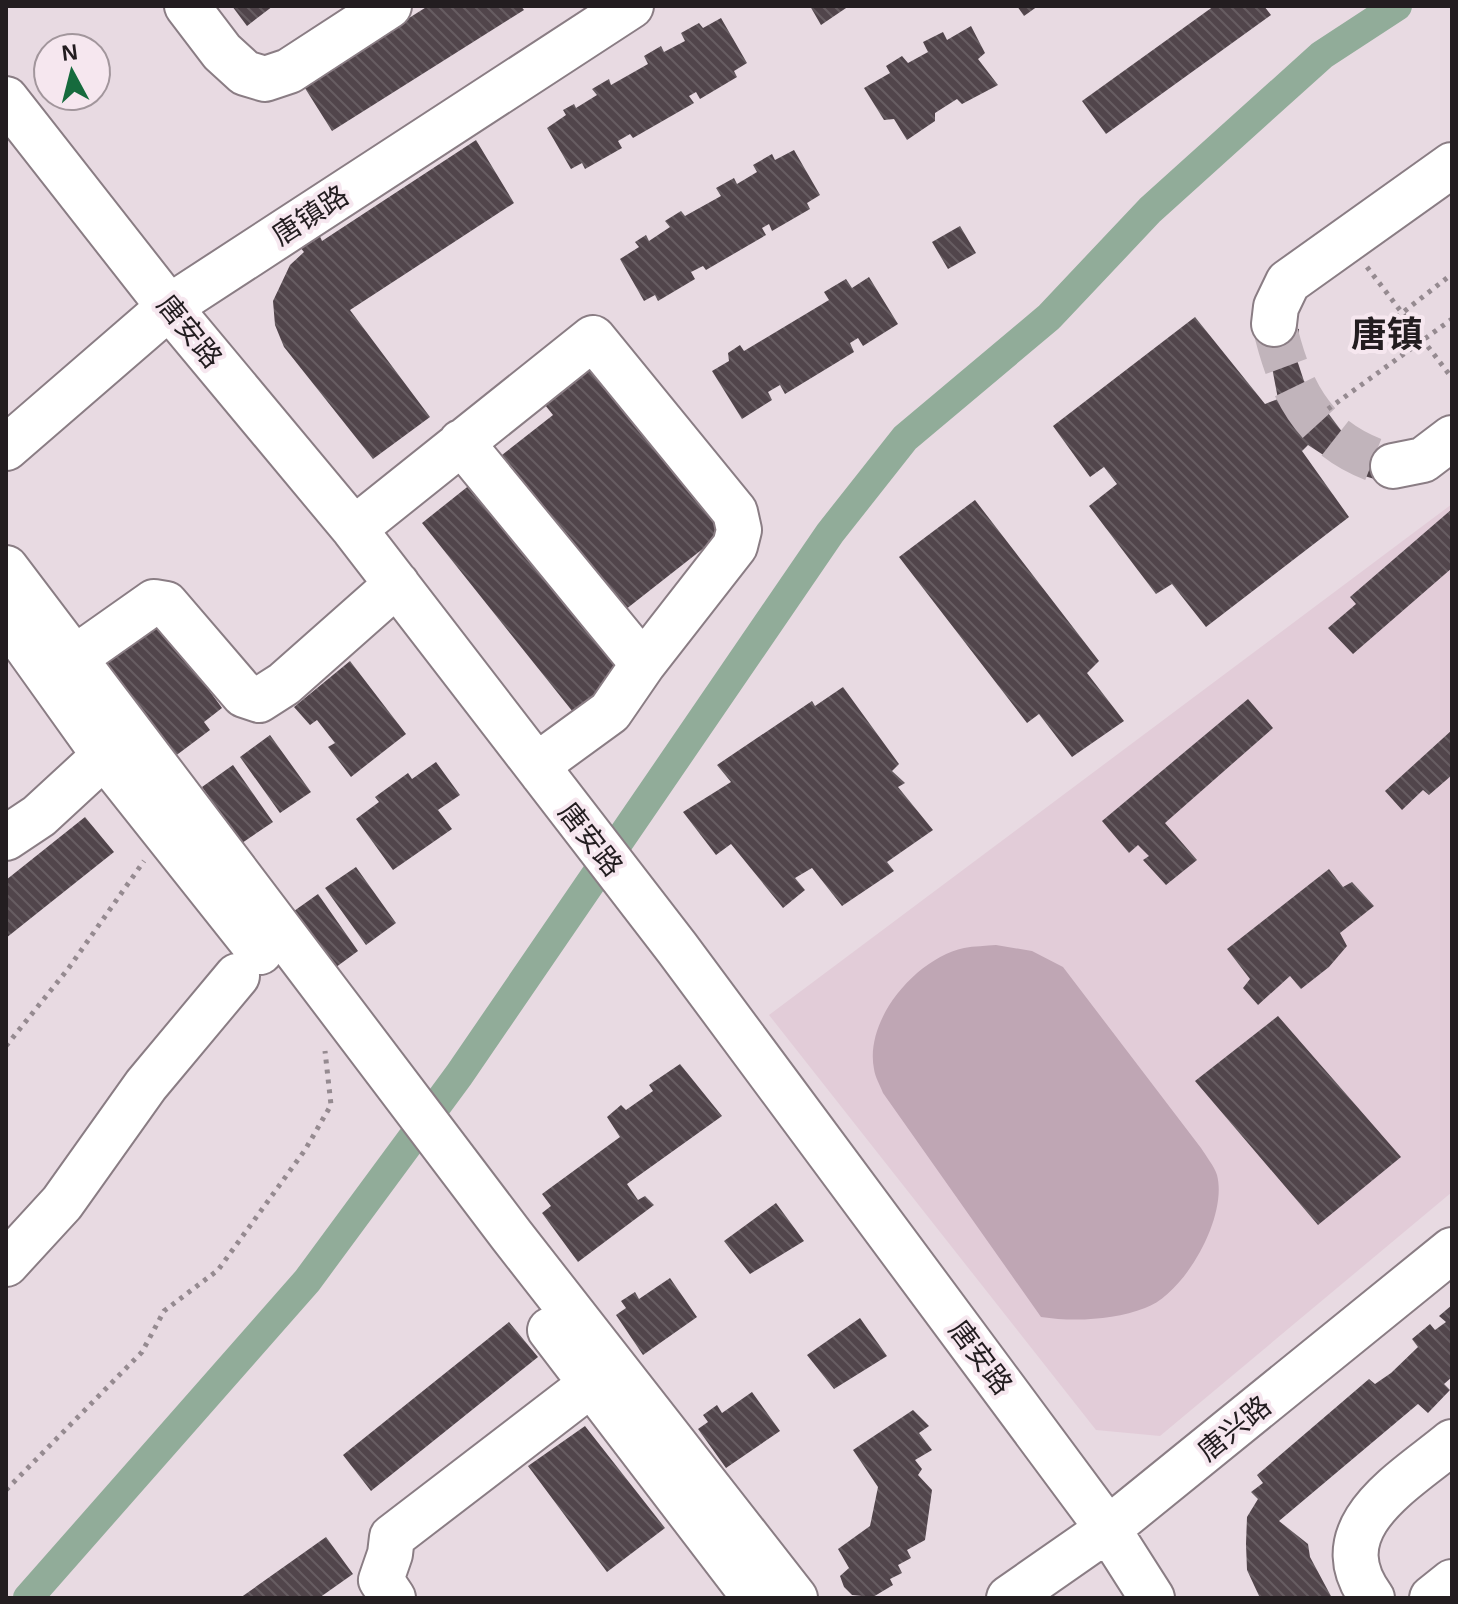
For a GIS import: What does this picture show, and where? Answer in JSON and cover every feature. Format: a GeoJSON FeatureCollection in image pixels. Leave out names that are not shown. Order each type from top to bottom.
{"type":"FeatureCollection","features":[{"type":"Feature","properties":{"kind":"street"},"geometry":{"type":"LineString","coordinates":[[187,6],[222,52],[245,73],[265,79],[289,71],[389,6]]}},
{"type":"Feature","properties":{"kind":"street","name":"唐镇路"},"geometry":{"type":"LineString","coordinates":[[6,448],[169,307],[631,6]]}},
{"type":"Feature","properties":{"kind":"street","name":"唐安路"},"geometry":{"type":"LineString","coordinates":[[6,99],[169,307],[354,529],[677,948],[1108,1529],[1152,1598]]}},
{"type":"Feature","properties":{"kind":"street"},"geometry":{"type":"LineString","coordinates":[[1274,324],[1276,307],[1288,282],[1452,165]]}},
{"type":"Feature","properties":{"kind":"street"},"geometry":{"type":"LineString","coordinates":[[354,529],[593,338],[735,512],[739,530],[735,546],[643,664],[610,712],[551,755],[547,781]]}},
{"type":"Feature","properties":{"kind":"street"},"geometry":{"type":"LineString","coordinates":[[1393,466],[1423,460],[1452,438]]}},
{"type":"Feature","properties":{"kind":"street"},"geometry":{"type":"LineString","coordinates":[[461,442],[643,664]]}},
{"type":"Feature","properties":{"kind":"street"},"geometry":{"type":"LineString","coordinates":[[6,568],[76,657],[336,1026],[368,1086],[465,1209],[590,1385],[755,1598]]}},
{"type":"Feature","properties":{"kind":"street"},"geometry":{"type":"LineString","coordinates":[[76,657],[154,602],[166,604],[244,695],[259,700],[284,684],[397,584]]}},
{"type":"Feature","properties":{"kind":"street"},"geometry":{"type":"LineString","coordinates":[[6,618],[104,756],[167,835],[336,1026],[512,1236],[795,1598]]}},
{"type":"Feature","properties":{"kind":"street"},"geometry":{"type":"LineString","coordinates":[[6,838],[39,816],[104,756]]}},
{"type":"Feature","properties":{"kind":"street"},"geometry":{"type":"LineString","coordinates":[[6,1264],[62,1203],[146,1085],[237,976]]}},
{"type":"Feature","properties":{"kind":"street","name":"唐兴路"},"geometry":{"type":"LineString","coordinates":[[1009,1598],[1108,1529],[1452,1250]]}},
{"type":"Feature","properties":{"kind":"street"},"geometry":{"type":"LineString","coordinates":[[393,1598],[381,1580],[392,1537],[590,1385]]}},
{"type":"Feature","properties":{"kind":"street"},"geometry":{"type":"LineString","coordinates":[[1372,1598],[1361,1582],[1353,1559],[1359,1531],[1381,1501],[1452,1442]]}},
{"type":"Feature","properties":{"kind":"street"},"geometry":{"type":"LineString","coordinates":[[1432,1598],[1452,1582]]}},
{"type":"Feature","properties":{"kind":"path"},"geometry":{"type":"LineString","coordinates":[[1346,241],[1452,378]]}},
{"type":"Feature","properties":{"kind":"path"},"geometry":{"type":"LineString","coordinates":[[1365,342],[1452,274]]}},
{"type":"Feature","properties":{"kind":"path"},"geometry":{"type":"LineString","coordinates":[[1328,409],[1452,319]]}},
{"type":"Feature","properties":{"kind":"path"},"geometry":{"type":"LineString","coordinates":[[6,1046],[167,835]]}},
{"type":"Feature","properties":{"kind":"path"},"geometry":{"type":"LineString","coordinates":[[6,1490],[142,1352],[164,1311],[218,1270],[305,1150],[331,1105],[325,1063],[336,1026]]}},
{"type":"Feature","properties":{"kind":"shaded area"},"geometry":{"type":"Polygon","coordinates":[[[1452,504],[1452,1192],[1160,1436],[1096,1430],[769,1015],[1452,504]]]}},
{"type":"Feature","properties":{"kind":"shaded area"},"geometry":{"type":"Polygon","coordinates":[[[996,945],[1032,951],[1063,967],[1216,1172],[1219,1192],[1216,1211],[1200,1252],[1175,1287],[1145,1308],[1094,1319],[1041,1317],[883,1093],[876,1078],[873,1050],[877,1030],[886,1011],[912,977],[946,954],[964,948],[996,945]]]}},
{"type":"Feature","properties":{"kind":"building"},"geometry":{"type":"Polygon","coordinates":[[[232,6],[273,6],[247,26],[232,6]]]}},
{"type":"Feature","properties":{"kind":"building"},"geometry":{"type":"Polygon","coordinates":[[[428,6],[521,6],[524,10],[332,131],[303,85],[428,6]]]}},
{"type":"Feature","properties":{"kind":"building"},"geometry":{"type":"Polygon","coordinates":[[[810,6],[849,6],[821,25],[810,6]]]}},
{"type":"Feature","properties":{"kind":"building"},"geometry":{"type":"Polygon","coordinates":[[[1017,6],[1038,6],[1024,16],[1017,6]]]}},
{"type":"Feature","properties":{"kind":"building"},"geometry":{"type":"Polygon","coordinates":[[[1214,6],[1264,6],[1271,15],[1106,134],[1082,101],[1214,6]]]}},
{"type":"Feature","properties":{"kind":"building"},"geometry":{"type":"Polygon","coordinates":[[[721,18],[747,63],[734,71],[737,77],[700,99],[696,92],[689,96],[694,103],[633,138],[630,134],[618,141],[622,148],[585,169],[582,163],[571,169],[547,128],[566,115],[563,110],[574,104],[576,108],[597,95],[592,89],[609,79],[611,85],[648,64],[644,56],[661,46],[664,52],[685,41],[681,33],[699,23],[703,28],[721,18]]]}},
{"type":"Feature","properties":{"kind":"building"},"geometry":{"type":"Polygon","coordinates":[[[971,26],[985,53],[978,59],[998,85],[962,104],[957,99],[935,113],[935,121],[907,140],[894,119],[884,120],[864,88],[890,73],[886,66],[902,56],[908,63],[928,52],[923,42],[943,32],[947,40],[971,26]]]}},
{"type":"Feature","properties":{"kind":"building"},"geometry":{"type":"Polygon","coordinates":[[[476,140],[514,203],[350,310],[430,417],[373,459],[284,347],[275,325],[273,301],[290,265],[304,252],[299,246],[319,234],[322,241],[476,140]]]}},
{"type":"Feature","properties":{"kind":"building"},"geometry":{"type":"Polygon","coordinates":[[[794,150],[820,195],[807,203],[810,209],[772,231],[769,224],[762,228],[766,235],[706,270],[703,266],[691,272],[695,279],[658,301],[655,295],[644,301],[620,259],[639,247],[635,242],[646,235],[649,241],[670,227],[665,221],[681,211],[685,216],[721,196],[716,188],[734,178],[737,184],[757,172],[753,165],[772,154],[775,160],[794,150]]]}},
{"type":"Feature","properties":{"kind":"building"},"geometry":{"type":"Polygon","coordinates":[[[960,226],[976,253],[948,269],[932,242],[960,226]]]}},
{"type":"Feature","properties":{"kind":"building"},"geometry":{"type":"Polygon","coordinates":[[[869,277],[898,324],[863,346],[858,338],[850,343],[854,352],[785,394],[780,385],[768,392],[772,400],[742,419],[712,371],[729,361],[728,353],[740,345],[744,351],[829,300],[824,292],[846,279],[852,288],[869,277]]]}},
{"type":"Feature","properties":{"kind":"building"},"geometry":{"type":"Polygon","coordinates":[[[1195,317],[1265,404],[1278,399],[1267,341],[1274,324],[1299,329],[1296,357],[1304,381],[1346,437],[1370,448],[1394,451],[1391,484],[1348,471],[1308,445],[1302,451],[1349,517],[1206,627],[1172,584],[1156,594],[1089,506],[1117,484],[1104,467],[1090,477],[1053,426],[1195,317]]]}},
{"type":"Feature","properties":{"kind":"building"},"geometry":{"type":"Polygon","coordinates":[[[595,358],[723,533],[616,617],[493,462],[553,415],[541,400],[595,358]]]}},
{"type":"Feature","properties":{"kind":"building"},"geometry":{"type":"Polygon","coordinates":[[[471,484],[626,678],[577,717],[422,523],[471,484]]]}},
{"type":"Feature","properties":{"kind":"building"},"geometry":{"type":"Polygon","coordinates":[[[975,500],[1099,661],[1087,673],[1124,721],[1072,757],[1039,714],[1027,723],[899,557],[975,500]]]}},
{"type":"Feature","properties":{"kind":"building"},"geometry":{"type":"Polygon","coordinates":[[[1452,509],[1452,568],[1353,654],[1328,628],[1356,604],[1350,597],[1452,509]]]}},
{"type":"Feature","properties":{"kind":"building"},"geometry":{"type":"Polygon","coordinates":[[[158,623],[211,676],[203,682],[222,708],[204,722],[210,730],[174,757],[103,664],[158,623]]]}},
{"type":"Feature","properties":{"kind":"building"},"geometry":{"type":"Polygon","coordinates":[[[350,661],[406,734],[351,777],[328,747],[335,743],[317,720],[310,725],[294,707],[350,661]]]}},
{"type":"Feature","properties":{"kind":"building"},"geometry":{"type":"Polygon","coordinates":[[[843,687],[899,764],[892,771],[905,783],[898,787],[933,830],[887,862],[894,871],[842,906],[812,868],[795,878],[805,890],[783,908],[731,844],[716,855],[683,812],[731,782],[717,765],[812,701],[815,706],[843,687]]]}},
{"type":"Feature","properties":{"kind":"building"},"geometry":{"type":"Polygon","coordinates":[[[1248,699],[1273,728],[1165,823],[1197,860],[1166,885],[1143,860],[1149,856],[1138,845],[1129,853],[1102,821],[1248,699]]]}},
{"type":"Feature","properties":{"kind":"building"},"geometry":{"type":"Polygon","coordinates":[[[1452,730],[1452,775],[1429,795],[1423,790],[1402,810],[1385,791],[1452,730]]]}},
{"type":"Feature","properties":{"kind":"building"},"geometry":{"type":"Polygon","coordinates":[[[270,735],[311,792],[280,813],[240,757],[270,735]]]}},
{"type":"Feature","properties":{"kind":"building"},"geometry":{"type":"Polygon","coordinates":[[[436,762],[460,795],[438,810],[452,829],[393,870],[356,819],[379,802],[375,797],[408,773],[412,779],[436,762]]]}},
{"type":"Feature","properties":{"kind":"building"},"geometry":{"type":"Polygon","coordinates":[[[233,765],[273,822],[242,843],[202,787],[233,765]]]}},
{"type":"Feature","properties":{"kind":"building"},"geometry":{"type":"Polygon","coordinates":[[[85,817],[114,852],[6,938],[6,880],[85,817]]]}},
{"type":"Feature","properties":{"kind":"building"},"geometry":{"type":"Polygon","coordinates":[[[356,867],[396,923],[366,945],[325,888],[356,867]]]}},
{"type":"Feature","properties":{"kind":"building"},"geometry":{"type":"Polygon","coordinates":[[[1329,869],[1343,887],[1352,882],[1374,906],[1340,933],[1347,946],[1329,967],[1301,989],[1290,976],[1258,1005],[1243,988],[1250,979],[1227,949],[1329,869]]]}},
{"type":"Feature","properties":{"kind":"building"},"geometry":{"type":"Polygon","coordinates":[[[318,894],[358,951],[328,973],[287,916],[318,894]]]}},
{"type":"Feature","properties":{"kind":"building"},"geometry":{"type":"Polygon","coordinates":[[[1278,1016],[1401,1157],[1318,1225],[1195,1081],[1278,1016]]]}},
{"type":"Feature","properties":{"kind":"building"},"geometry":{"type":"Polygon","coordinates":[[[680,1064],[722,1116],[627,1184],[638,1200],[645,1196],[654,1205],[578,1262],[542,1213],[551,1206],[542,1194],[620,1137],[607,1117],[621,1105],[626,1110],[653,1091],[649,1085],[680,1064]]]}},
{"type":"Feature","properties":{"kind":"building"},"geometry":{"type":"Polygon","coordinates":[[[776,1203],[804,1241],[750,1274],[724,1241],[776,1203]]]}},
{"type":"Feature","properties":{"kind":"building"},"geometry":{"type":"Polygon","coordinates":[[[670,1278],[697,1317],[643,1355],[616,1315],[626,1308],[621,1301],[635,1292],[639,1299],[670,1278]]]}},
{"type":"Feature","properties":{"kind":"building"},"geometry":{"type":"Polygon","coordinates":[[[1452,1305],[1452,1377],[1444,1384],[1450,1390],[1428,1413],[1418,1404],[1279,1521],[1308,1544],[1310,1557],[1332,1598],[1260,1598],[1247,1570],[1246,1544],[1247,1517],[1258,1499],[1251,1492],[1263,1483],[1257,1475],[1369,1379],[1375,1384],[1391,1373],[1418,1347],[1412,1339],[1430,1324],[1435,1330],[1446,1322],[1439,1316],[1452,1305]]]}},
{"type":"Feature","properties":{"kind":"building"},"geometry":{"type":"Polygon","coordinates":[[[860,1318],[887,1356],[834,1389],[807,1355],[860,1318]]]}},
{"type":"Feature","properties":{"kind":"building"},"geometry":{"type":"Polygon","coordinates":[[[509,1322],[538,1357],[371,1491],[343,1455],[509,1322]]]}},
{"type":"Feature","properties":{"kind":"building"},"geometry":{"type":"Polygon","coordinates":[[[752,1392],[780,1431],[726,1468],[698,1429],[708,1422],[703,1415],[717,1405],[722,1413],[752,1392]]]}},
{"type":"Feature","properties":{"kind":"building"},"geometry":{"type":"Polygon","coordinates":[[[913,1410],[929,1426],[919,1433],[932,1450],[915,1460],[922,1469],[918,1475],[932,1490],[925,1540],[907,1550],[911,1558],[898,1565],[902,1573],[890,1579],[893,1585],[873,1597],[852,1595],[844,1587],[840,1576],[849,1568],[838,1549],[870,1526],[878,1487],[853,1450],[913,1410]]]}},
{"type":"Feature","properties":{"kind":"building"},"geometry":{"type":"Polygon","coordinates":[[[585,1426],[665,1528],[607,1572],[528,1466],[585,1426]]]}},
{"type":"Feature","properties":{"kind":"building"},"geometry":{"type":"Polygon","coordinates":[[[326,1537],[353,1574],[319,1598],[240,1598],[326,1537]]]}},
{"type":"Feature","properties":{"kind":"waterway"},"geometry":{"type":"LineString","coordinates":[[28,1598],[307,1281],[459,1075],[830,533],[905,438],[1049,317],[1150,210],[1322,55],[1397,6]]}},
{"type":"Feature","properties":{"kind":"tunnel"},"geometry":{"type":"LineString","coordinates":[[1274,324],[1289,374],[1312,414],[1345,445],[1393,466]]}},
{"type":"Feature","properties":{"kind":"district","name":"唐镇"},"geometry":{"type":"Point","coordinates":[1387,334]}}]}
